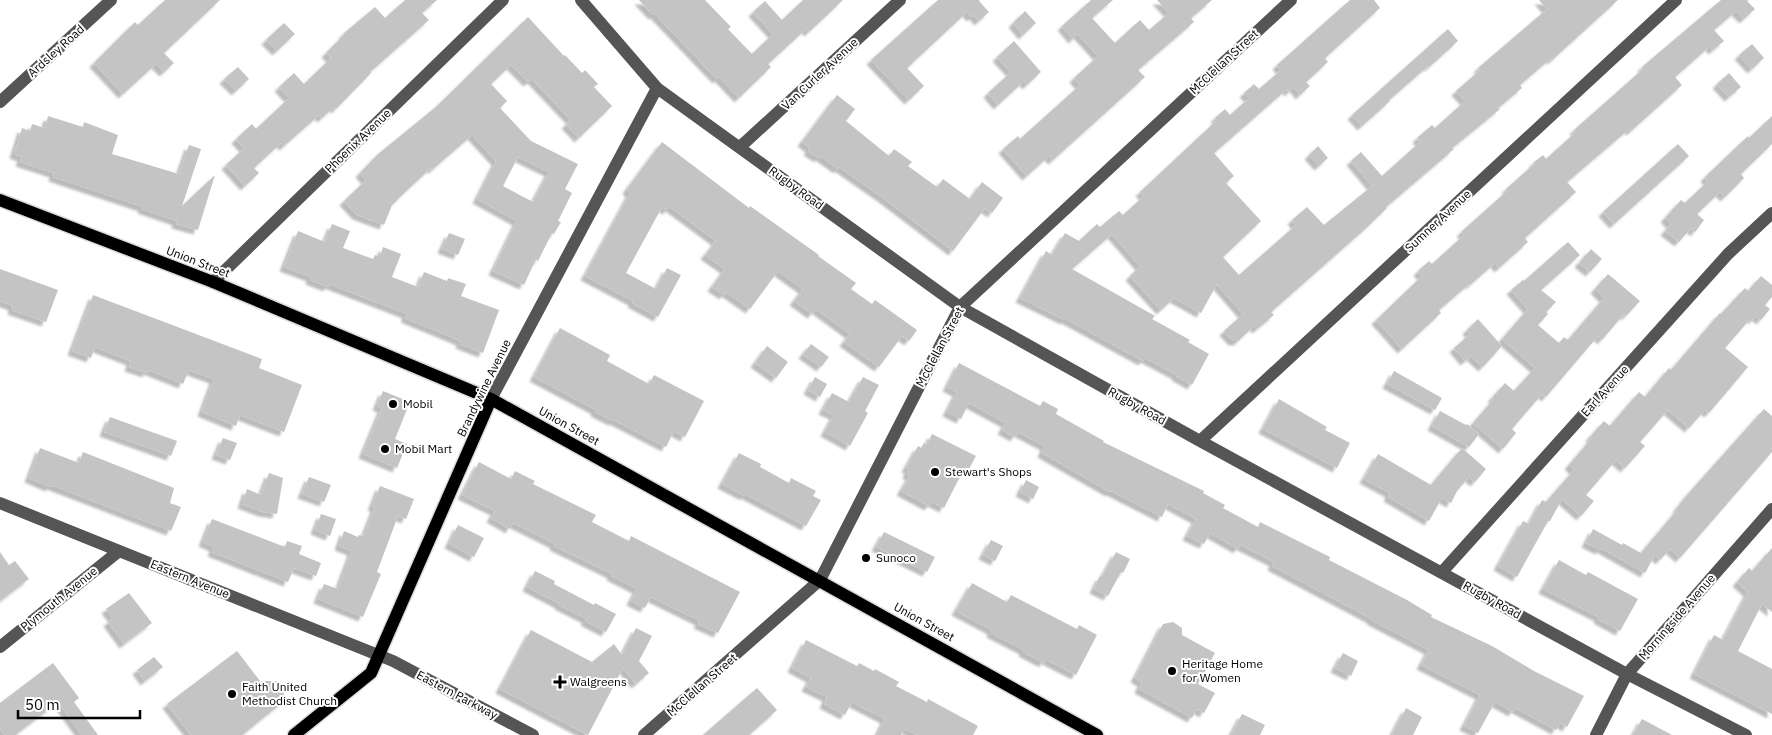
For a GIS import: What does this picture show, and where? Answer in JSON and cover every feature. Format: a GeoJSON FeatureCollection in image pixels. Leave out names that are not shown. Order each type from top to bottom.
{"type":"FeatureCollection","features":[{"type":"Feature","properties":{"kind":"main road","name":"Union Street"},"geometry":{"type":"LineString","coordinates":[[0,200],[212,282],[491,399],[1097,735]]}},
{"type":"Feature","properties":{"kind":"main road","name":"Brandywine Avenue"},"geometry":{"type":"LineString","coordinates":[[294,735],[371,673],[491,399]]}},
{"type":"Feature","properties":{"kind":"street","name":"Ardsley Road"},"geometry":{"type":"LineString","coordinates":[[0,102],[111,0]]}},
{"type":"Feature","properties":{"kind":"street","name":"Phoenix Avenue"},"geometry":{"type":"LineString","coordinates":[[212,282],[503,0]]}},
{"type":"Feature","properties":{"kind":"street","name":"Rugby Road"},"geometry":{"type":"LineString","coordinates":[[580,0],[657,88],[960,307],[1200,441],[1627,674],[1746,735]]}},
{"type":"Feature","properties":{"kind":"street","name":"Van Curler Avenue"},"geometry":{"type":"LineString","coordinates":[[740,147],[900,0]]}},
{"type":"Feature","properties":{"kind":"street","name":"McClellan Street"},"geometry":{"type":"LineString","coordinates":[[644,735],[820,580],[960,307],[1291,0]]}},
{"type":"Feature","properties":{"kind":"street","name":"Sumner Avenue"},"geometry":{"type":"LineString","coordinates":[[1200,441],[1676,0]]}},
{"type":"Feature","properties":{"kind":"street","name":"Brandywine Avenue"},"geometry":{"type":"LineString","coordinates":[[491,399],[657,88]]}},
{"type":"Feature","properties":{"kind":"street","name":"Earl Avenue"},"geometry":{"type":"LineString","coordinates":[[1442,572],[1728,254],[1772,213]]}},
{"type":"Feature","properties":{"kind":"street","name":"Eastern Avenue"},"geometry":{"type":"LineString","coordinates":[[0,503],[379,655]]}},
{"type":"Feature","properties":{"kind":"street","name":"Morningside Avenue"},"geometry":{"type":"LineString","coordinates":[[1596,735],[1627,674],[1772,509]]}},
{"type":"Feature","properties":{"kind":"street","name":"Plymouth Avenue"},"geometry":{"type":"LineString","coordinates":[[0,647],[119,551]]}},
{"type":"Feature","properties":{"kind":"street","name":"Eastern Parkway"},"geometry":{"type":"LineString","coordinates":[[379,655],[534,735]]}},
{"type":"Feature","properties":{"kind":"building"},"geometry":{"type":"Polygon","coordinates":[[[165,0],[220,0],[164,53],[174,63],[164,72],[156,64],[123,94],[94,63],[135,22],[138,25],[165,0]]]}},
{"type":"Feature","properties":{"kind":"building"},"geometry":{"type":"Polygon","coordinates":[[[405,0],[437,0],[422,13],[429,20],[370,72],[336,109],[334,107],[322,118],[319,115],[284,146],[281,143],[254,168],[259,173],[245,186],[226,165],[244,148],[236,139],[252,124],[256,129],[289,98],[279,87],[294,73],[304,84],[331,58],[326,53],[343,34],[375,7],[385,18],[405,0]]]}},
{"type":"Feature","properties":{"kind":"building"},"geometry":{"type":"Polygon","coordinates":[[[639,0],[705,0],[731,27],[728,29],[752,54],[773,34],[753,12],[765,1],[782,20],[803,0],[843,0],[809,32],[806,29],[768,64],[771,67],[739,98],[719,77],[717,79],[655,14],[653,15],[639,0]]]}},
{"type":"Feature","properties":{"kind":"building"},"geometry":{"type":"Polygon","coordinates":[[[938,0],[980,0],[989,12],[979,21],[974,15],[971,17],[967,12],[907,68],[924,86],[909,100],[871,60],[938,0]]]}},
{"type":"Feature","properties":{"kind":"building"},"geometry":{"type":"Polygon","coordinates":[[[1091,0],[1113,0],[1092,18],[1115,43],[1140,20],[1149,30],[1169,13],[1157,0],[1212,0],[1191,18],[1194,22],[1138,70],[1145,77],[1053,160],[1049,156],[1027,176],[1003,149],[1018,136],[1020,139],[1080,85],[1074,78],[1098,56],[1078,34],[1073,39],[1062,26],[1091,0]]]}},
{"type":"Feature","properties":{"kind":"building"},"geometry":{"type":"Polygon","coordinates":[[[1350,0],[1374,0],[1380,8],[1325,58],[1328,62],[1306,82],[1310,86],[1300,95],[1294,87],[1289,92],[1287,89],[1214,153],[1234,176],[1226,183],[1261,221],[1223,257],[1239,275],[1296,225],[1292,220],[1307,207],[1324,225],[1372,186],[1351,161],[1361,152],[1382,176],[1420,142],[1417,138],[1432,125],[1435,128],[1465,101],[1456,91],[1480,70],[1478,68],[1547,9],[1539,0],[1618,0],[1552,60],[1551,58],[1520,85],[1522,88],[1498,108],[1500,109],[1452,148],[1454,149],[1386,207],[1365,229],[1271,312],[1274,315],[1257,329],[1254,326],[1238,341],[1233,341],[1224,331],[1243,314],[1217,284],[1201,313],[1174,298],[1161,310],[1130,276],[1140,266],[1112,234],[1072,269],[1155,316],[1152,319],[1190,340],[1188,342],[1209,354],[1192,385],[1145,358],[1143,361],[1066,319],[1020,298],[1046,251],[1052,255],[1065,233],[1079,241],[1097,224],[1100,227],[1119,211],[1123,215],[1144,196],[1140,192],[1217,120],[1215,118],[1225,109],[1230,115],[1249,98],[1244,93],[1254,84],[1259,89],[1281,70],[1277,65],[1350,0]]]}},
{"type":"Feature","properties":{"kind":"building"},"geometry":{"type":"Polygon","coordinates":[[[1721,0],[1749,0],[1747,1],[1755,9],[1744,19],[1736,11],[1714,30],[1724,41],[1713,50],[1710,46],[1675,77],[1682,85],[1631,131],[1629,129],[1567,182],[1576,192],[1525,238],[1528,242],[1499,268],[1495,263],[1469,284],[1439,310],[1441,313],[1402,349],[1376,320],[1422,276],[1418,271],[1429,261],[1432,264],[1464,235],[1461,232],[1507,191],[1506,189],[1533,163],[1543,155],[1546,159],[1576,132],[1574,130],[1643,69],[1642,67],[1721,0]]]}},
{"type":"Feature","properties":{"kind":"building"},"geometry":{"type":"Polygon","coordinates":[[[1025,11],[1036,23],[1023,35],[1013,23],[1025,11]]]}},
{"type":"Feature","properties":{"kind":"building"},"geometry":{"type":"Polygon","coordinates":[[[528,17],[582,73],[585,70],[598,84],[594,87],[612,106],[579,138],[566,124],[571,120],[532,79],[528,82],[511,65],[491,84],[507,101],[500,108],[531,141],[578,164],[565,189],[572,193],[558,221],[561,222],[554,234],[552,233],[538,261],[536,259],[524,285],[493,271],[517,221],[477,199],[496,161],[472,135],[433,169],[431,168],[392,205],[384,225],[357,215],[344,201],[366,180],[360,173],[378,154],[437,106],[528,17]],[[518,157],[503,186],[533,202],[549,172],[518,157]]]}},
{"type":"Feature","properties":{"kind":"building"},"geometry":{"type":"Polygon","coordinates":[[[284,23],[295,34],[277,51],[266,40],[284,23]]]}},
{"type":"Feature","properties":{"kind":"building"},"geometry":{"type":"Polygon","coordinates":[[[1448,29],[1458,41],[1389,100],[1362,126],[1352,115],[1448,29]]]}},
{"type":"Feature","properties":{"kind":"building"},"geometry":{"type":"Polygon","coordinates":[[[1014,41],[1041,72],[1027,85],[1024,81],[998,105],[988,93],[1011,72],[997,57],[1014,41]]]}},
{"type":"Feature","properties":{"kind":"building"},"geometry":{"type":"Polygon","coordinates":[[[1752,44],[1764,58],[1752,69],[1739,55],[1752,44]]]}},
{"type":"Feature","properties":{"kind":"building"},"geometry":{"type":"Polygon","coordinates":[[[238,67],[249,79],[236,91],[224,79],[238,67]]]}},
{"type":"Feature","properties":{"kind":"building"},"geometry":{"type":"Polygon","coordinates":[[[1729,73],[1741,87],[1729,97],[1717,84],[1729,73]]]}},
{"type":"Feature","properties":{"kind":"building"},"geometry":{"type":"Polygon","coordinates":[[[837,95],[855,109],[846,121],[889,156],[894,149],[912,162],[908,166],[937,187],[943,179],[970,199],[982,182],[1003,198],[992,213],[985,208],[953,251],[839,167],[838,169],[820,156],[819,158],[808,151],[810,148],[802,142],[837,95]]]}},
{"type":"Feature","properties":{"kind":"building"},"geometry":{"type":"Polygon","coordinates":[[[48,116],[83,127],[84,122],[118,135],[112,154],[179,174],[189,145],[201,149],[182,206],[215,175],[198,230],[176,224],[177,221],[142,209],[143,207],[53,177],[54,173],[20,162],[22,157],[14,154],[22,128],[30,131],[32,124],[45,128],[48,116]]]}},
{"type":"Feature","properties":{"kind":"building"},"geometry":{"type":"Polygon","coordinates":[[[1772,116],[1772,144],[1741,174],[1744,178],[1725,197],[1720,192],[1697,214],[1704,220],[1695,232],[1691,228],[1679,242],[1665,231],[1671,224],[1665,218],[1681,200],[1685,203],[1708,181],[1705,177],[1772,116]]]}},
{"type":"Feature","properties":{"kind":"building"},"geometry":{"type":"Polygon","coordinates":[[[662,142],[749,208],[750,206],[856,283],[851,289],[872,304],[875,300],[917,330],[909,341],[902,336],[879,367],[844,342],[850,334],[816,309],[812,314],[794,301],[803,289],[778,271],[750,309],[726,292],[724,295],[712,287],[725,269],[705,255],[716,241],[670,207],[667,210],[662,207],[626,273],[656,289],[667,268],[681,275],[658,317],[632,303],[633,301],[585,276],[630,193],[627,189],[662,142]]]}},
{"type":"Feature","properties":{"kind":"building"},"geometry":{"type":"Polygon","coordinates":[[[1678,144],[1689,156],[1614,224],[1603,212],[1678,144]]]}},
{"type":"Feature","properties":{"kind":"building"},"geometry":{"type":"Polygon","coordinates":[[[1318,146],[1328,158],[1319,166],[1309,155],[1318,146]]]}},
{"type":"Feature","properties":{"kind":"building"},"geometry":{"type":"Polygon","coordinates":[[[332,224],[350,231],[343,248],[373,259],[375,255],[380,257],[383,247],[401,254],[392,277],[418,287],[424,272],[447,281],[448,278],[466,284],[461,296],[499,310],[483,353],[460,344],[461,341],[405,318],[407,314],[329,284],[328,287],[310,280],[311,277],[284,267],[298,231],[325,242],[332,224]]]}},
{"type":"Feature","properties":{"kind":"building"},"geometry":{"type":"Polygon","coordinates":[[[449,233],[465,239],[458,255],[442,249],[449,233]]]}},
{"type":"Feature","properties":{"kind":"building"},"geometry":{"type":"Polygon","coordinates":[[[1568,242],[1580,255],[1541,290],[1556,302],[1546,312],[1548,314],[1538,325],[1559,343],[1564,337],[1568,340],[1604,298],[1595,289],[1608,274],[1640,301],[1626,316],[1624,314],[1602,340],[1598,336],[1546,397],[1542,394],[1512,429],[1516,433],[1503,449],[1473,423],[1505,383],[1514,391],[1535,368],[1502,339],[1528,309],[1511,290],[1568,242]]]}},
{"type":"Feature","properties":{"kind":"building"},"geometry":{"type":"Polygon","coordinates":[[[1591,249],[1602,259],[1590,272],[1579,263],[1591,249]]]}},
{"type":"Feature","properties":{"kind":"building"},"geometry":{"type":"Polygon","coordinates":[[[0,269],[58,290],[46,322],[12,310],[13,306],[0,301],[0,269]]]}},
{"type":"Feature","properties":{"kind":"building"},"geometry":{"type":"Polygon","coordinates":[[[1761,276],[1772,285],[1772,297],[1765,305],[1770,309],[1761,320],[1756,316],[1753,320],[1751,318],[1725,348],[1748,367],[1709,413],[1705,410],[1689,428],[1668,410],[1640,442],[1645,446],[1625,468],[1616,460],[1586,495],[1594,501],[1581,516],[1562,499],[1517,577],[1498,566],[1523,521],[1529,524],[1542,500],[1546,502],[1574,470],[1569,465],[1604,421],[1610,426],[1639,392],[1645,397],[1720,313],[1745,288],[1748,291],[1761,276]]]}},
{"type":"Feature","properties":{"kind":"building"},"geometry":{"type":"Polygon","coordinates":[[[93,295],[262,359],[259,368],[302,385],[284,432],[240,415],[236,426],[202,412],[214,379],[189,370],[183,384],[148,370],[147,373],[129,367],[131,361],[95,347],[91,358],[72,351],[93,295]]]}},
{"type":"Feature","properties":{"kind":"building"},"geometry":{"type":"Polygon","coordinates":[[[1478,319],[1502,346],[1483,367],[1471,356],[1465,361],[1454,348],[1470,334],[1467,330],[1478,319]]]}},
{"type":"Feature","properties":{"kind":"building"},"geometry":{"type":"Polygon","coordinates":[[[560,328],[610,355],[607,361],[649,384],[654,375],[704,401],[685,437],[674,431],[666,447],[595,412],[596,410],[534,377],[560,328]]]}},
{"type":"Feature","properties":{"kind":"building"},"geometry":{"type":"Polygon","coordinates":[[[811,344],[829,357],[821,367],[803,354],[811,344]]]}},
{"type":"Feature","properties":{"kind":"building"},"geometry":{"type":"Polygon","coordinates":[[[767,346],[788,362],[776,378],[755,363],[767,346]]]}},
{"type":"Feature","properties":{"kind":"building"},"geometry":{"type":"Polygon","coordinates":[[[959,363],[1040,406],[1043,401],[1058,409],[1056,414],[1103,442],[1204,491],[1203,493],[1225,505],[1223,508],[1258,527],[1260,522],[1330,557],[1329,560],[1407,600],[1432,615],[1431,617],[1492,646],[1534,671],[1584,696],[1567,727],[1560,723],[1556,730],[1515,708],[1513,712],[1495,702],[1478,733],[1464,726],[1480,695],[1421,665],[1429,650],[1272,566],[1274,562],[1240,545],[1238,549],[1210,533],[1204,544],[1187,536],[1196,519],[1168,504],[1162,517],[1110,492],[1042,453],[1045,446],[1018,432],[1015,437],[1002,430],[1006,423],[969,403],[961,419],[947,412],[957,392],[947,387],[959,363]]]}},
{"type":"Feature","properties":{"kind":"building"},"geometry":{"type":"Polygon","coordinates":[[[1394,371],[1442,398],[1435,410],[1387,384],[1394,371]]]}},
{"type":"Feature","properties":{"kind":"building"},"geometry":{"type":"Polygon","coordinates":[[[815,377],[827,384],[820,397],[808,390],[815,377]]]}},
{"type":"Feature","properties":{"kind":"building"},"geometry":{"type":"Polygon","coordinates":[[[863,377],[879,385],[865,411],[868,413],[850,446],[825,432],[834,415],[823,410],[832,393],[849,402],[863,377]]]}},
{"type":"Feature","properties":{"kind":"building"},"geometry":{"type":"Polygon","coordinates":[[[383,391],[410,402],[395,439],[407,444],[397,468],[363,454],[382,408],[377,406],[383,391]]]}},
{"type":"Feature","properties":{"kind":"building"},"geometry":{"type":"Polygon","coordinates":[[[1279,399],[1327,427],[1325,430],[1350,443],[1337,468],[1263,429],[1279,399]]]}},
{"type":"Feature","properties":{"kind":"building"},"geometry":{"type":"Polygon","coordinates":[[[1764,409],[1772,416],[1772,452],[1680,558],[1670,549],[1660,560],[1655,555],[1645,573],[1601,548],[1600,550],[1586,543],[1593,529],[1641,553],[1678,509],[1688,494],[1764,409]]]}},
{"type":"Feature","properties":{"kind":"building"},"geometry":{"type":"Polygon","coordinates":[[[1440,411],[1467,424],[1479,434],[1469,447],[1432,426],[1440,411]]]}},
{"type":"Feature","properties":{"kind":"building"},"geometry":{"type":"Polygon","coordinates":[[[110,417],[177,441],[171,456],[104,432],[110,417]]]}},
{"type":"Feature","properties":{"kind":"building","name":"Stewart's Shops"},"geometry":{"type":"Polygon","coordinates":[[[932,434],[976,456],[969,469],[965,467],[944,508],[932,502],[929,506],[901,491],[910,476],[907,474],[909,469],[906,468],[918,446],[921,448],[924,443],[927,444],[932,434]]]}},
{"type":"Feature","properties":{"kind":"building"},"geometry":{"type":"Polygon","coordinates":[[[223,438],[237,443],[230,460],[216,455],[223,438]]]}},
{"type":"Feature","properties":{"kind":"building"},"geometry":{"type":"Polygon","coordinates":[[[40,448],[79,463],[83,452],[174,488],[170,503],[181,507],[171,531],[29,478],[40,448]]]}},
{"type":"Feature","properties":{"kind":"building"},"geometry":{"type":"Polygon","coordinates":[[[1462,448],[1486,469],[1475,482],[1469,477],[1457,491],[1451,503],[1442,498],[1429,521],[1388,497],[1390,493],[1364,479],[1378,454],[1431,485],[1462,448]]]}},
{"type":"Feature","properties":{"kind":"building"},"geometry":{"type":"Polygon","coordinates":[[[739,453],[761,464],[760,467],[789,483],[791,478],[816,491],[813,496],[821,500],[806,526],[722,484],[739,453]]]}},
{"type":"Feature","properties":{"kind":"building"},"geometry":{"type":"Polygon","coordinates":[[[479,462],[511,479],[515,471],[535,481],[533,484],[596,515],[592,522],[629,541],[631,536],[740,592],[718,633],[698,624],[700,621],[651,597],[645,608],[631,601],[637,589],[611,576],[612,574],[554,546],[555,544],[513,523],[510,529],[491,518],[495,511],[462,495],[479,462]]]}},
{"type":"Feature","properties":{"kind":"building"},"geometry":{"type":"Polygon","coordinates":[[[269,473],[283,478],[277,514],[263,512],[242,504],[247,489],[261,495],[269,473]]]}},
{"type":"Feature","properties":{"kind":"building"},"geometry":{"type":"Polygon","coordinates":[[[309,477],[331,485],[324,502],[302,494],[309,477]]]}},
{"type":"Feature","properties":{"kind":"building"},"geometry":{"type":"Polygon","coordinates":[[[1026,480],[1039,487],[1033,499],[1020,492],[1026,480]]]}},
{"type":"Feature","properties":{"kind":"building"},"geometry":{"type":"Polygon","coordinates":[[[380,486],[414,499],[406,519],[398,516],[377,572],[381,574],[363,617],[318,599],[324,584],[338,589],[352,551],[339,546],[344,531],[358,537],[359,535],[364,536],[375,507],[372,506],[380,486]]]}},
{"type":"Feature","properties":{"kind":"building"},"geometry":{"type":"Polygon","coordinates":[[[321,514],[336,519],[330,536],[315,530],[321,514]]]}},
{"type":"Feature","properties":{"kind":"building"},"geometry":{"type":"Polygon","coordinates":[[[212,519],[285,547],[287,541],[302,546],[299,554],[321,563],[316,576],[294,568],[288,582],[212,552],[214,547],[203,542],[212,519]]]}},
{"type":"Feature","properties":{"kind":"building"},"geometry":{"type":"Polygon","coordinates":[[[458,525],[484,538],[474,557],[449,544],[458,525]]]}},
{"type":"Feature","properties":{"kind":"building"},"geometry":{"type":"Polygon","coordinates":[[[884,532],[935,557],[927,572],[876,547],[884,532]]]}},
{"type":"Feature","properties":{"kind":"building"},"geometry":{"type":"Polygon","coordinates":[[[991,540],[1003,546],[995,561],[983,555],[991,540]]]}},
{"type":"Feature","properties":{"kind":"building"},"geometry":{"type":"Polygon","coordinates":[[[1772,548],[1772,612],[1762,604],[1738,651],[1772,669],[1772,714],[1694,674],[1714,635],[1723,640],[1748,592],[1737,582],[1749,568],[1752,571],[1772,548]]]}},
{"type":"Feature","properties":{"kind":"building"},"geometry":{"type":"Polygon","coordinates":[[[0,552],[9,565],[15,561],[29,579],[0,601],[0,552]]]}},
{"type":"Feature","properties":{"kind":"building"},"geometry":{"type":"Polygon","coordinates":[[[1116,552],[1130,559],[1108,596],[1094,589],[1116,552]]]}},
{"type":"Feature","properties":{"kind":"building"},"geometry":{"type":"Polygon","coordinates":[[[1559,560],[1586,575],[1588,572],[1638,599],[1620,631],[1598,619],[1599,617],[1543,589],[1559,560]]]}},
{"type":"Feature","properties":{"kind":"building"},"geometry":{"type":"Polygon","coordinates":[[[535,571],[555,581],[554,584],[616,614],[606,632],[585,621],[587,619],[527,587],[535,571]]]}},
{"type":"Feature","properties":{"kind":"building"},"geometry":{"type":"Polygon","coordinates":[[[972,583],[1007,602],[1011,595],[1077,629],[1079,625],[1097,635],[1076,675],[1045,659],[1044,663],[1023,652],[1024,650],[991,633],[992,630],[956,611],[972,583]]]}},
{"type":"Feature","properties":{"kind":"building"},"geometry":{"type":"Polygon","coordinates":[[[129,593],[152,623],[124,644],[108,622],[113,618],[106,609],[129,593]]]}},
{"type":"Feature","properties":{"kind":"building","name":"Heritage Home for Women"},"geometry":{"type":"Polygon","coordinates":[[[1173,622],[1182,628],[1182,635],[1215,653],[1198,684],[1215,693],[1204,713],[1197,709],[1192,718],[1139,689],[1142,682],[1135,678],[1163,624],[1173,622]]]}},
{"type":"Feature","properties":{"kind":"building","name":"Walgreens"},"geometry":{"type":"Polygon","coordinates":[[[636,628],[652,636],[639,661],[649,673],[636,684],[623,668],[588,735],[500,689],[531,630],[592,662],[614,644],[622,655],[636,628]]]}},
{"type":"Feature","properties":{"kind":"building"},"geometry":{"type":"Polygon","coordinates":[[[806,640],[857,666],[859,663],[874,671],[875,669],[899,682],[896,686],[927,702],[928,699],[978,726],[973,735],[917,735],[905,729],[901,735],[877,735],[885,719],[852,702],[845,715],[824,704],[827,697],[806,687],[811,678],[792,668],[806,640]]]}},
{"type":"Feature","properties":{"kind":"building","name":"Faith United Methodist Church"},"geometry":{"type":"Polygon","coordinates":[[[237,651],[260,681],[278,681],[278,687],[284,686],[284,701],[242,735],[191,735],[167,704],[237,651]]]}},
{"type":"Feature","properties":{"kind":"building"},"geometry":{"type":"Polygon","coordinates":[[[1343,653],[1358,661],[1351,676],[1335,668],[1343,653]]]}},
{"type":"Feature","properties":{"kind":"building"},"geometry":{"type":"Polygon","coordinates":[[[154,657],[163,667],[145,681],[137,670],[154,657]]]}},
{"type":"Feature","properties":{"kind":"building"},"geometry":{"type":"Polygon","coordinates":[[[53,663],[79,698],[74,702],[98,735],[82,735],[58,702],[15,735],[5,735],[0,729],[0,703],[53,663]]]}},
{"type":"Feature","properties":{"kind":"building"},"geometry":{"type":"Polygon","coordinates":[[[757,688],[777,710],[749,735],[703,735],[757,688]]]}},
{"type":"Feature","properties":{"kind":"building"},"geometry":{"type":"Polygon","coordinates":[[[1406,708],[1422,717],[1413,735],[1392,735],[1406,708]]]}},
{"type":"Feature","properties":{"kind":"building"},"geometry":{"type":"Polygon","coordinates":[[[1242,714],[1265,725],[1260,735],[1231,735],[1242,714]]]}},
{"type":"Feature","properties":{"kind":"building"},"geometry":{"type":"Polygon","coordinates":[[[1642,719],[1672,735],[1633,735],[1642,719]]]}},
{"type":"Feature","properties":{"kind":"place","name":"Mobil"},"geometry":{"type":"Point","coordinates":[393,404]}},
{"type":"Feature","properties":{"kind":"place","name":"Mobil Mart"},"geometry":{"type":"Point","coordinates":[385,449]}},
{"type":"Feature","properties":{"kind":"place","name":"Stewart's Shops"},"geometry":{"type":"Point","coordinates":[935,472]}},
{"type":"Feature","properties":{"kind":"place","name":"Sunoco"},"geometry":{"type":"Point","coordinates":[866,558]}},
{"type":"Feature","properties":{"kind":"place","name":"Heritage Home for Women"},"geometry":{"type":"Point","coordinates":[1172,671]}},
{"type":"Feature","properties":{"kind":"place","name":"Walgreens"},"geometry":{"type":"Point","coordinates":[560,682]}},
{"type":"Feature","properties":{"kind":"place","name":"Faith United Methodist Church"},"geometry":{"type":"Point","coordinates":[232,694]}}]}
